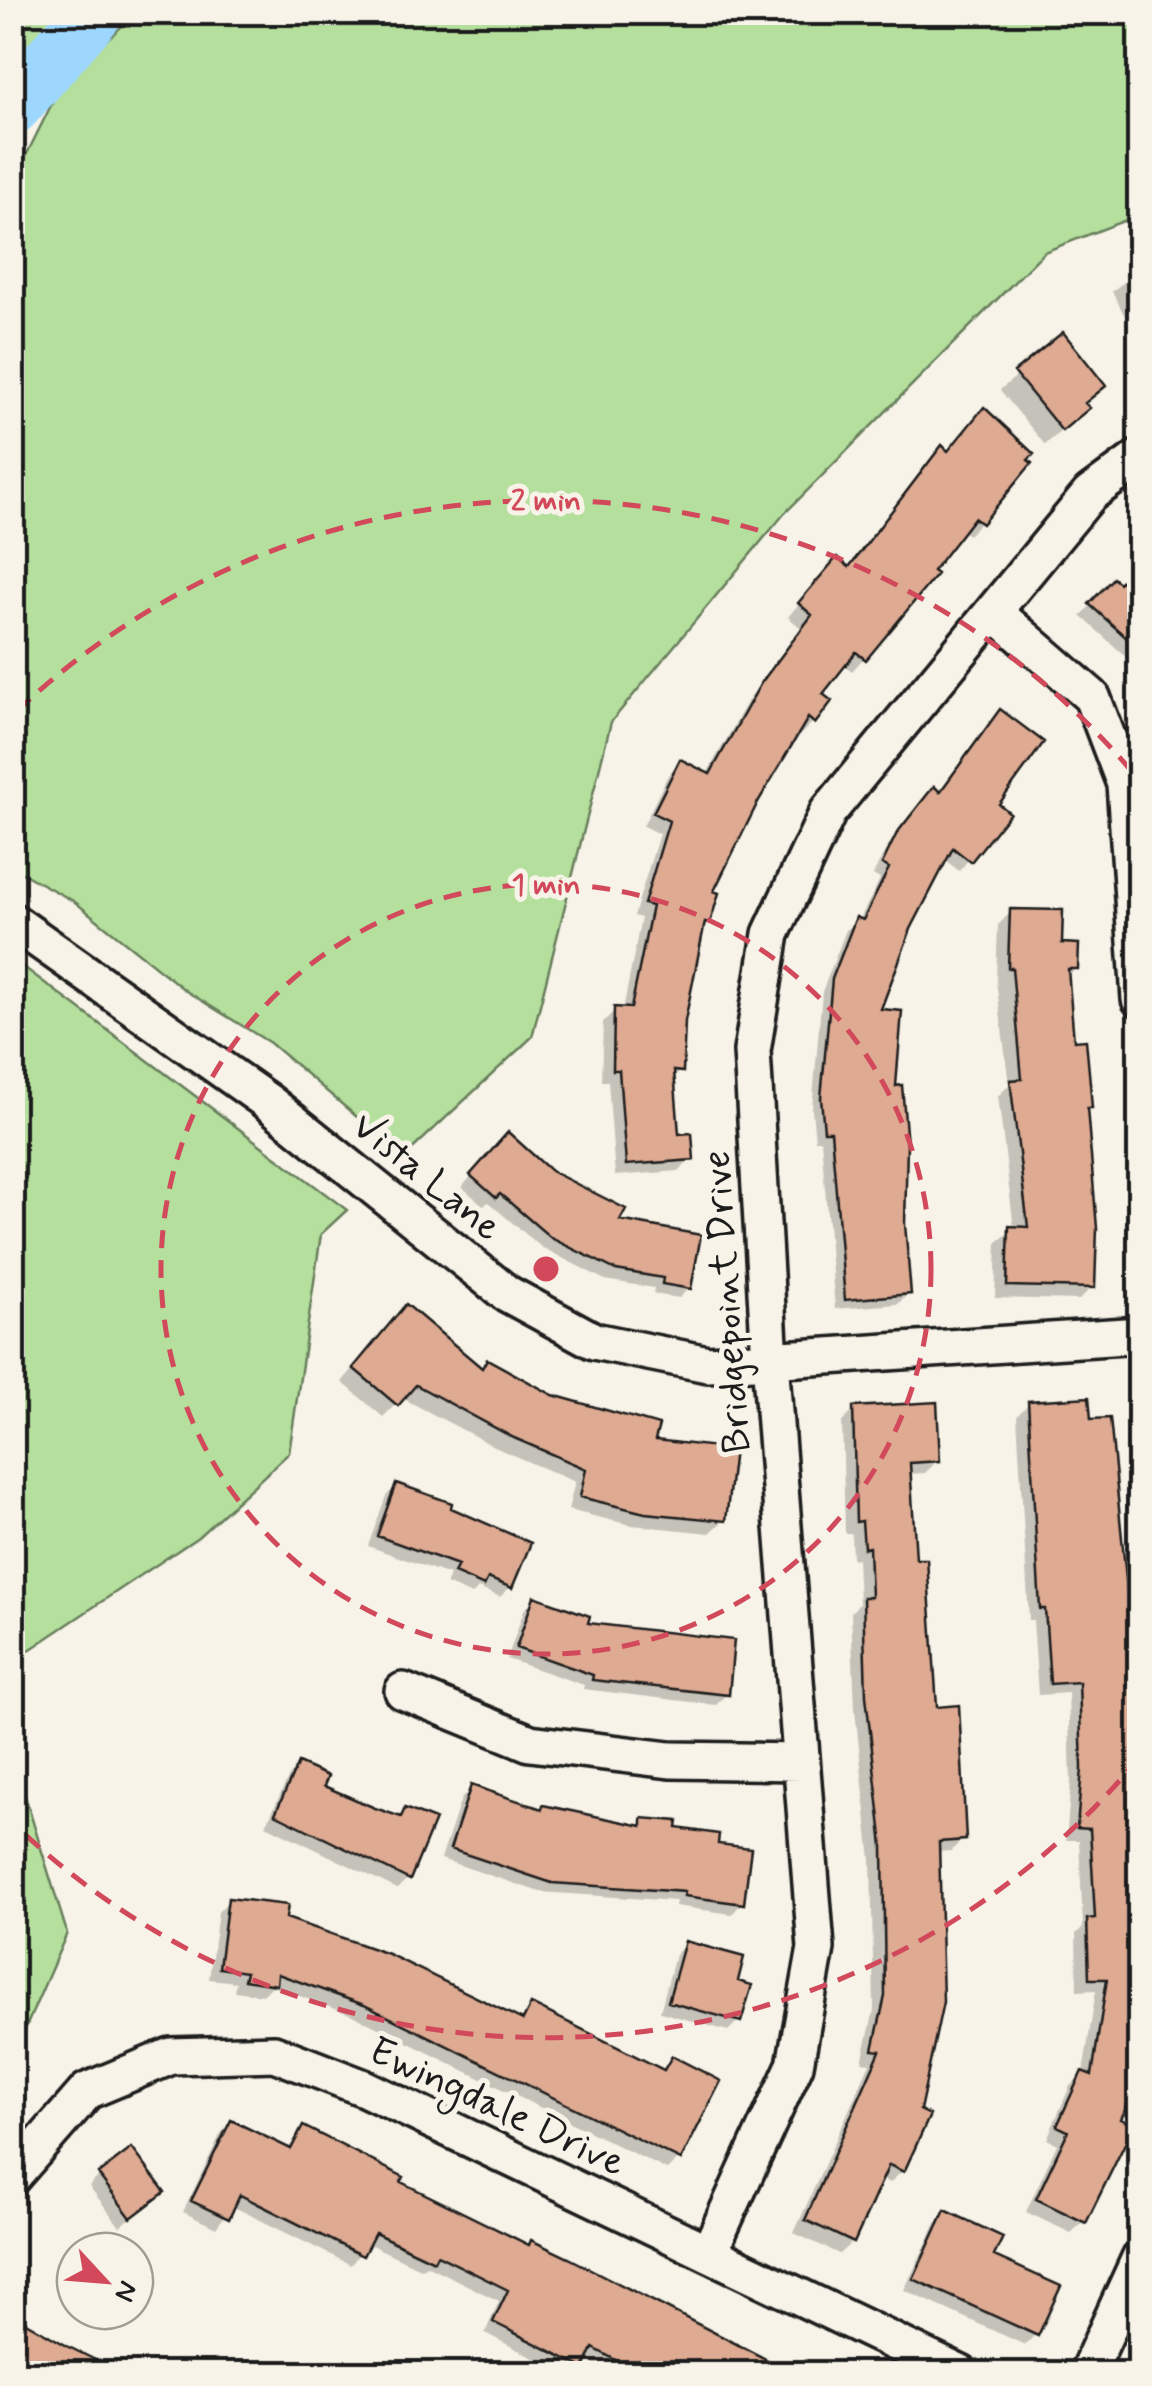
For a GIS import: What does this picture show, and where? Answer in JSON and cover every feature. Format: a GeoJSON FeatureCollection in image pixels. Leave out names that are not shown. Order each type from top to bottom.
{"type":"FeatureCollection","features":[{"type":"Feature","properties":{"kind":"street","name":"Bridgepoint Drive"},"geometry":{"type":"LineString","coordinates":[[710,2252],[795,2065],[816,1948],[770,1360],[752,1051],[770,934],[828,812],[1090,494],[1140,457]]}},
{"type":"Feature","properties":{"kind":"street"},"geometry":{"type":"LineString","coordinates":[[994,612],[1092,697],[1125,784],[1140,998]]}},
{"type":"Feature","properties":{"kind":"street","name":"Vista Lane"},"geometry":{"type":"LineString","coordinates":[[12,921],[268,1102],[506,1292],[594,1341],[708,1364],[1140,1335]]}},
{"type":"Feature","properties":{"kind":"street"},"geometry":{"type":"LineString","coordinates":[[404,1691],[530,1743],[670,1760],[801,1762]]}},
{"type":"Feature","properties":{"kind":"street","name":"Ewingdale Drive"},"geometry":{"type":"LineString","coordinates":[[12,2177],[87,2091],[171,2056],[274,2053],[364,2088],[960,2374]]}},
{"type":"Feature","properties":{"kind":"street"},"geometry":{"type":"LineString","coordinates":[[1087,2374],[1140,2258]]}},
{"type":"Feature","properties":{"kind":"green space"},"geometry":{"type":"Polygon","coordinates":[[[29,12],[68,13],[13,78],[13,39],[29,12]]]}},
{"type":"Feature","properties":{"kind":"green space"},"geometry":{"type":"Polygon","coordinates":[[[137,13],[1139,13],[1139,215],[1044,252],[784,514],[611,722],[532,1037],[404,1157],[270,1043],[186,991],[75,902],[13,868],[13,182],[66,75],[137,13]]]}},
{"type":"Feature","properties":{"kind":"green space"},"geometry":{"type":"Polygon","coordinates":[[[13,959],[347,1210],[321,1234],[289,1453],[198,1537],[13,1661],[13,959]]]}},
{"type":"Feature","properties":{"kind":"green space"},"geometry":{"type":"Polygon","coordinates":[[[13,1757],[67,1933],[12,2057],[13,1757]]]}},
{"type":"Feature","properties":{"kind":"building"},"geometry":{"type":"Polygon","coordinates":[[[1063,332],[1106,386],[1085,403],[1090,408],[1062,431],[1014,372],[1063,332]]]}},
{"type":"Feature","properties":{"kind":"building"},"geometry":{"type":"Polygon","coordinates":[[[984,407],[1034,454],[1028,460],[1032,463],[982,524],[974,518],[933,571],[937,574],[866,660],[856,652],[823,694],[832,701],[815,724],[808,718],[758,802],[714,891],[719,893],[710,923],[705,922],[685,1021],[683,1072],[674,1071],[679,1134],[692,1133],[694,1160],[626,1165],[619,1070],[613,1070],[614,1007],[631,1008],[652,906],[644,904],[669,821],[653,813],[680,759],[710,774],[761,683],[812,615],[798,603],[837,557],[849,567],[942,445],[948,451],[984,407]]]}},
{"type":"Feature","properties":{"kind":"building"},"geometry":{"type":"Polygon","coordinates":[[[1140,562],[1140,650],[1089,604],[1113,578],[1119,583],[1140,562]]]}},
{"type":"Feature","properties":{"kind":"building"},"geometry":{"type":"Polygon","coordinates":[[[1000,709],[1044,742],[999,804],[1010,813],[971,862],[953,848],[911,929],[881,1009],[902,1011],[896,1086],[902,1085],[907,1145],[905,1224],[911,1294],[845,1300],[831,1131],[824,1131],[821,1098],[832,979],[856,917],[863,920],[889,868],[882,864],[897,833],[934,786],[940,792],[1000,709]]]}},
{"type":"Feature","properties":{"kind":"building"},"geometry":{"type":"Polygon","coordinates":[[[1010,909],[1063,910],[1062,943],[1079,944],[1078,969],[1068,969],[1074,1041],[1086,1040],[1090,1083],[1092,1108],[1087,1108],[1097,1228],[1095,1288],[1007,1286],[1009,1226],[1028,1227],[1010,1080],[1022,1079],[1012,968],[1008,968],[1010,909]]]}},
{"type":"Feature","properties":{"kind":"building"},"geometry":{"type":"Polygon","coordinates":[[[508,1132],[551,1171],[626,1209],[620,1220],[701,1235],[691,1289],[662,1284],[663,1278],[616,1270],[551,1238],[500,1194],[496,1198],[470,1175],[508,1132]]]}},
{"type":"Feature","properties":{"kind":"building"},"geometry":{"type":"Polygon","coordinates":[[[406,1304],[482,1368],[487,1359],[553,1395],[659,1425],[655,1440],[734,1449],[726,1521],[645,1513],[580,1497],[586,1469],[514,1438],[416,1385],[398,1406],[353,1368],[406,1304]]]}},
{"type":"Feature","properties":{"kind":"building"},"geometry":{"type":"Polygon","coordinates":[[[1089,1397],[1091,1419],[1110,1418],[1140,1719],[1140,1800],[1135,1799],[1140,1869],[1140,2077],[1121,2119],[1134,2125],[1086,2223],[1036,2199],[1068,2131],[1057,2126],[1082,2071],[1092,2075],[1107,1979],[1089,1979],[1087,1919],[1095,1918],[1090,1829],[1077,1828],[1082,1768],[1079,1682],[1050,1684],[1045,1609],[1040,1609],[1028,1401],[1089,1397]]]}},
{"type":"Feature","properties":{"kind":"building"},"geometry":{"type":"Polygon","coordinates":[[[937,1402],[940,1461],[910,1463],[916,1559],[927,1559],[937,1707],[959,1705],[966,1840],[939,1842],[943,2002],[920,2110],[930,2115],[904,2172],[889,2165],[854,2243],[805,2220],[880,2051],[873,2050],[885,1996],[883,1846],[866,1696],[863,1597],[871,1597],[869,1547],[864,1548],[862,1521],[856,1522],[853,1407],[937,1402]]]}},
{"type":"Feature","properties":{"kind":"building"},"geometry":{"type":"Polygon","coordinates":[[[396,1483],[452,1503],[451,1508],[531,1543],[512,1588],[488,1578],[484,1586],[454,1573],[458,1565],[377,1536],[396,1483]]]}},
{"type":"Feature","properties":{"kind":"building"},"geometry":{"type":"Polygon","coordinates":[[[534,1596],[590,1616],[588,1623],[734,1640],[729,1695],[592,1680],[593,1675],[516,1648],[534,1596]]]}},
{"type":"Feature","properties":{"kind":"building"},"geometry":{"type":"Polygon","coordinates":[[[298,1763],[328,1776],[324,1786],[375,1808],[401,1817],[405,1808],[435,1820],[410,1880],[275,1814],[298,1763]]]}},
{"type":"Feature","properties":{"kind":"building"},"geometry":{"type":"Polygon","coordinates":[[[471,1785],[542,1809],[543,1805],[642,1826],[642,1818],[678,1821],[677,1828],[719,1834],[718,1844],[751,1848],[744,1904],[684,1896],[685,1892],[552,1883],[450,1849],[471,1785]]]}},
{"type":"Feature","properties":{"kind":"building"},"geometry":{"type":"Polygon","coordinates":[[[228,1898],[288,1905],[286,1918],[388,1954],[523,2020],[531,2004],[664,2070],[672,2056],[721,2081],[681,2160],[364,2005],[278,1974],[277,1985],[244,1980],[246,1972],[219,1968],[228,1898]]]}},
{"type":"Feature","properties":{"kind":"building"},"geometry":{"type":"Polygon","coordinates":[[[685,1941],[744,1957],[738,1981],[752,1985],[741,2022],[668,2002],[685,1941]]]}},
{"type":"Feature","properties":{"kind":"building"},"geometry":{"type":"Polygon","coordinates":[[[231,2120],[291,2149],[303,2126],[404,2177],[401,2182],[529,2245],[531,2240],[569,2258],[795,2374],[642,2374],[593,2348],[584,2368],[493,2322],[508,2290],[437,2255],[434,2261],[375,2233],[363,2256],[240,2195],[229,2219],[191,2201],[231,2120]]]}},
{"type":"Feature","properties":{"kind":"building"},"geometry":{"type":"Polygon","coordinates":[[[132,2148],[165,2192],[131,2218],[98,2174],[132,2148]]]}},
{"type":"Feature","properties":{"kind":"building"},"geometry":{"type":"Polygon","coordinates":[[[945,2210],[1003,2237],[994,2256],[1061,2286],[1038,2336],[913,2279],[945,2210]]]}},
{"type":"Feature","properties":{"kind":"building"},"geometry":{"type":"Polygon","coordinates":[[[12,2314],[124,2374],[35,2374],[12,2362],[12,2314]]]}},
{"type":"Feature","properties":{"kind":"waterway"},"geometry":{"type":"LineString","coordinates":[[12,106],[94,12]]}}]}
